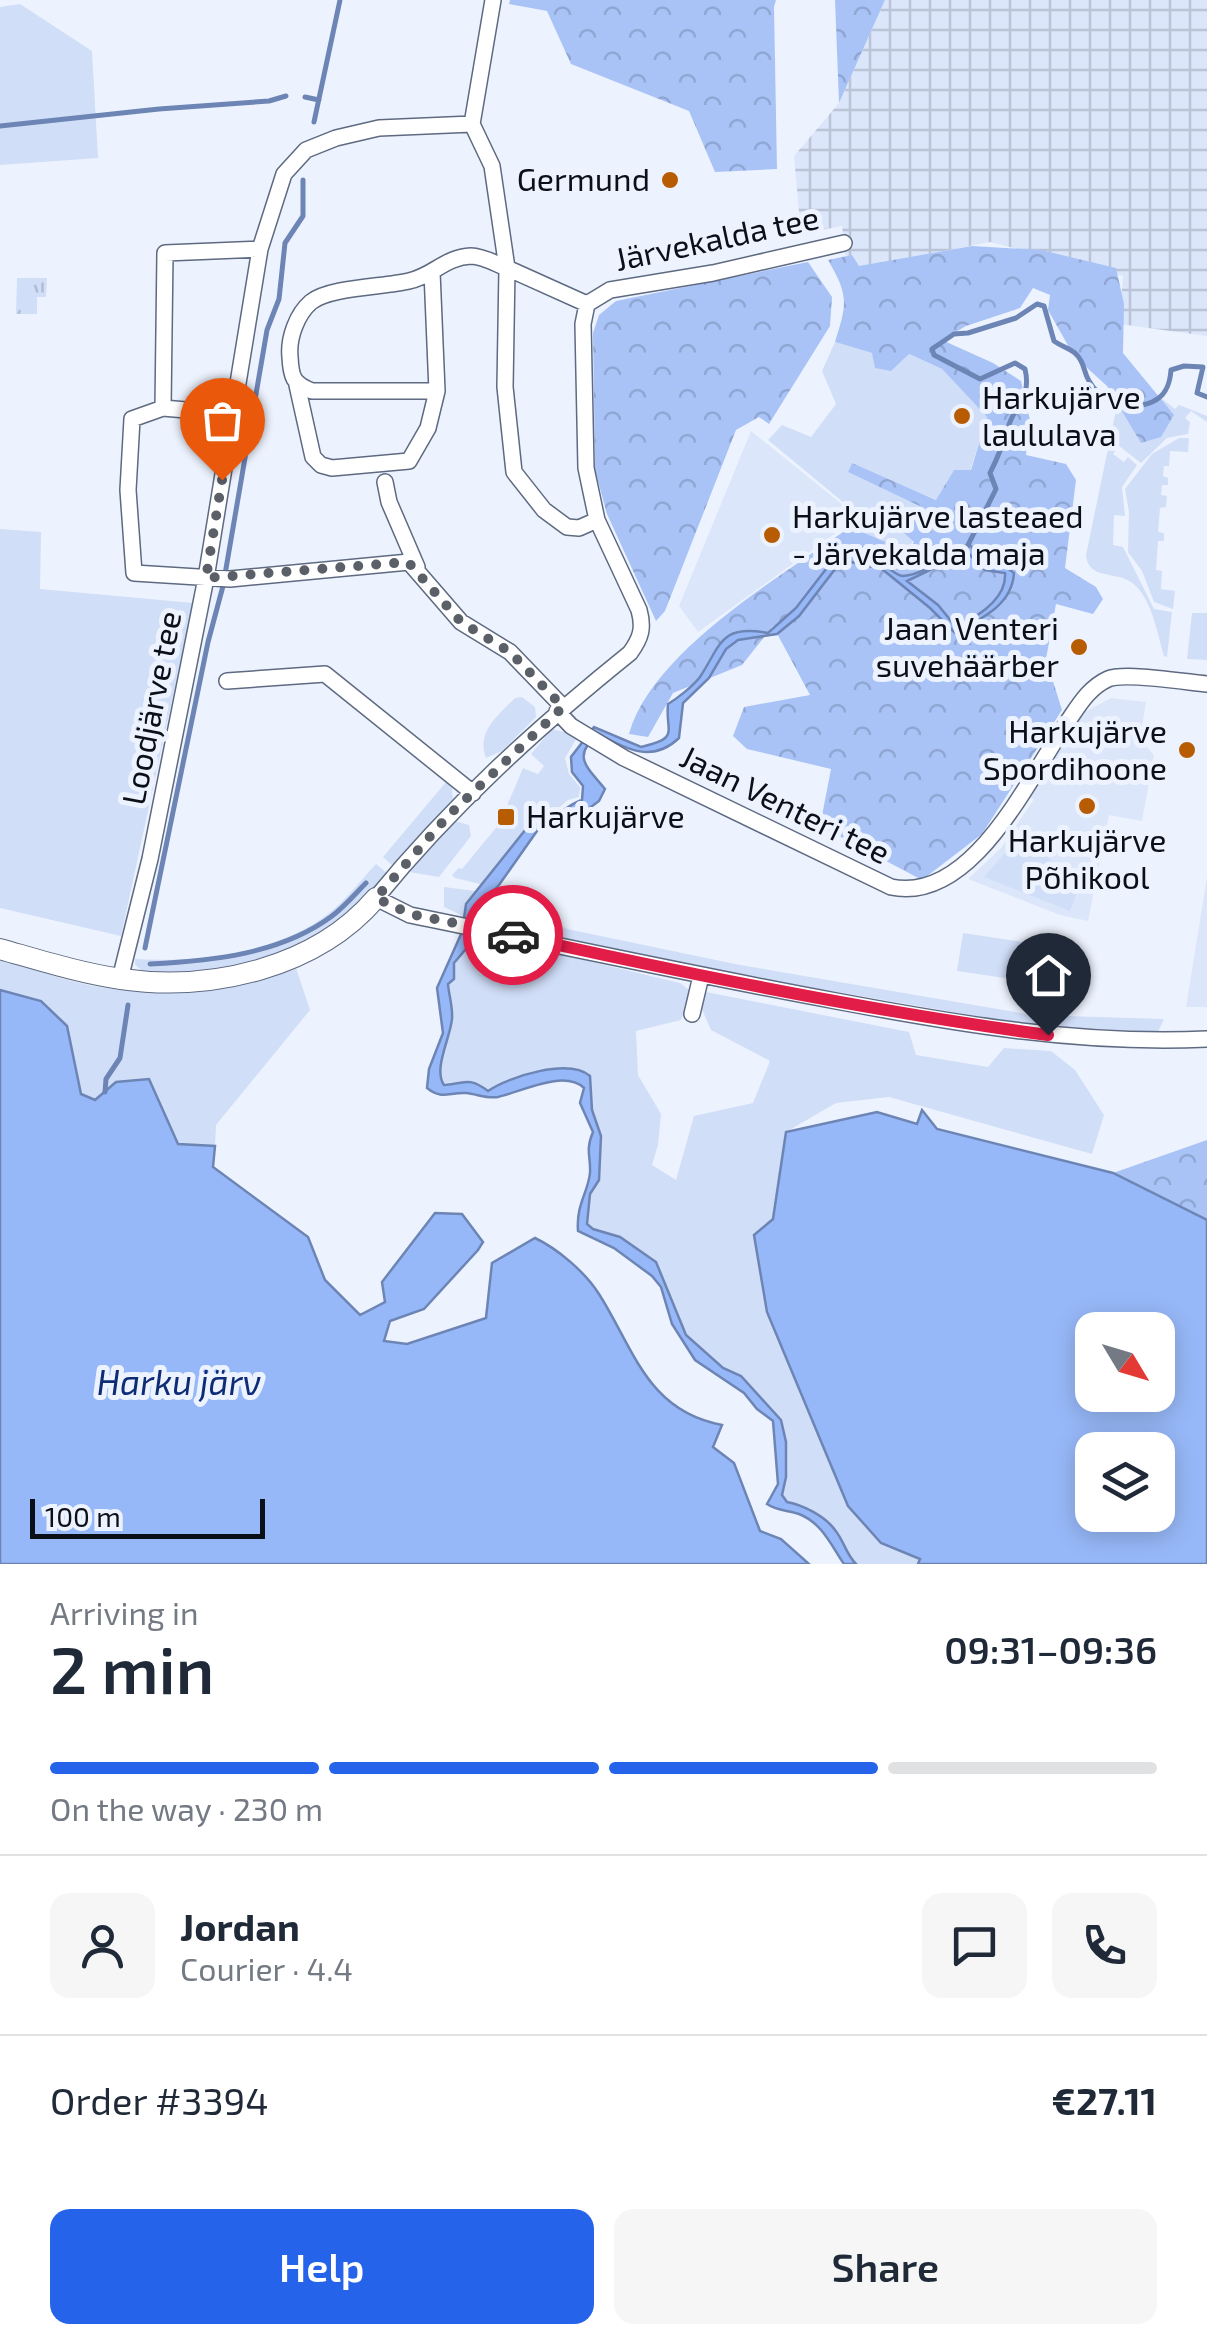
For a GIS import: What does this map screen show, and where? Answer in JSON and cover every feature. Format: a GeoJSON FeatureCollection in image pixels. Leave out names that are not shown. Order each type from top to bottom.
{"type":"FeatureCollection","features":[{"type":"Feature","properties":{"kind":"street"},"geometry":{"type":"LineString","coordinates":[[493,0],[472,124],[492,166],[507,268],[504,387],[514,472],[544,510],[567,527],[579,528],[597,520]]}},
{"type":"Feature","properties":{"kind":"street","name":"Loodjärve tee"},"geometry":{"type":"LineString","coordinates":[[120,979],[217,578],[232,414],[260,249],[284,174],[306,150],[379,128],[472,124]]}},
{"type":"Feature","properties":{"kind":"street","name":"Järvekalda tee"},"geometry":{"type":"LineString","coordinates":[[0,949],[120,979],[161,982],[253,971],[299,958],[342,932],[448,816],[560,709],[630,653],[639,641],[643,624],[639,610],[597,520],[586,468],[583,324],[587,304],[610,290],[713,273],[844,243]]}},
{"type":"Feature","properties":{"kind":"street"},"geometry":{"type":"LineString","coordinates":[[163,408],[165,253],[260,249]]}},
{"type":"Feature","properties":{"kind":"street"},"geometry":{"type":"LineString","coordinates":[[432,272],[438,391],[428,428],[409,461],[332,468],[321,464],[314,457],[292,376],[289,348],[299,315],[314,300],[418,279],[444,260],[475,256],[587,304]]}},
{"type":"Feature","properties":{"kind":"street"},"geometry":{"type":"LineString","coordinates":[[296,385],[312,391],[438,391]]}},
{"type":"Feature","properties":{"kind":"street"},"geometry":{"type":"LineString","coordinates":[[232,414],[163,408],[132,419],[128,490],[134,573],[217,578],[408,562],[419,570]]}},
{"type":"Feature","properties":{"kind":"street","name":"Jaan Venteri tee"},"geometry":{"type":"LineString","coordinates":[[385,482],[389,502],[419,570],[461,622],[510,652],[571,726],[678,785],[891,887],[909,890],[938,882],[982,851],[1088,692],[1112,677],[1207,684]]}},
{"type":"Feature","properties":{"kind":"street"},"geometry":{"type":"LineString","coordinates":[[227,681],[325,674],[472,793]]}},
{"type":"Feature","properties":{"kind":"street"},"geometry":{"type":"LineString","coordinates":[[376,898],[410,914],[701,976],[961,1024],[1048,1035],[1207,1039]]}},
{"type":"Feature","properties":{"kind":"street"},"geometry":{"type":"LineString","coordinates":[[692,1014],[701,976]]}},
{"type":"Feature","properties":{"kind":"shaded area"},"geometry":{"type":"Polygon","coordinates":[[[885,0],[1207,0],[1207,336],[1119,324],[1123,276],[990,242],[847,270],[842,226],[801,234],[794,156],[839,103],[885,0]]]}},
{"type":"Feature","properties":{"kind":"shaded area","name":"Harkujärve lasteaed - Järvekalda maja"},"geometry":{"type":"Polygon","coordinates":[[[751,431],[858,517],[698,632],[679,606],[751,431]]]}},
{"type":"Feature","properties":{"kind":"shaded area","name":"Harkujärve Põhikool"},"geometry":{"type":"Polygon","coordinates":[[[1111,698],[1146,702],[1140,739],[1154,755],[1142,821],[1109,815],[1088,921],[1060,915],[968,879],[1001,848],[1034,799],[1027,797],[1079,715],[1111,698]]]}},
{"type":"Feature","properties":{"kind":"shaded area"},"geometry":{"type":"Polygon","coordinates":[[[1207,877],[1207,1007],[1186,1007],[1207,877]]]}},
{"type":"Feature","properties":{"kind":"green space"},"geometry":{"type":"Polygon","coordinates":[[[510,0],[776,0],[777,169],[715,172],[689,111],[571,64],[547,11],[509,4],[510,0]]]}},
{"type":"Feature","properties":{"kind":"green space"},"geometry":{"type":"Polygon","coordinates":[[[835,0],[885,0],[839,103],[835,0]]]}},
{"type":"Feature","properties":{"kind":"green space"},"geometry":{"type":"Polygon","coordinates":[[[20,4],[92,51],[98,158],[0,165],[0,7],[20,4]]]}},
{"type":"Feature","properties":{"kind":"green space"},"geometry":{"type":"Polygon","coordinates":[[[972,246],[1041,250],[1116,268],[1124,304],[1123,353],[1174,415],[1161,437],[1141,443],[1107,386],[1074,356],[1048,310],[1050,295],[1033,288],[1020,308],[966,326],[942,340],[993,363],[1021,381],[1030,420],[1026,455],[1066,464],[1076,480],[1065,568],[1096,587],[1103,599],[1093,614],[1056,604],[1046,659],[1062,710],[982,834],[922,880],[820,826],[831,769],[747,749],[733,736],[744,707],[810,695],[773,626],[742,665],[673,693],[648,737],[629,734],[642,703],[691,645],[756,592],[850,527],[907,551],[914,542],[902,531],[907,520],[925,518],[928,510],[848,472],[852,463],[936,500],[954,470],[971,470],[987,417],[942,369],[909,354],[891,371],[875,368],[872,353],[835,342],[844,300],[828,260],[852,255],[859,266],[972,246]]]}},
{"type":"Feature","properties":{"kind":"green space"},"geometry":{"type":"Polygon","coordinates":[[[808,262],[832,297],[830,326],[769,424],[759,417],[736,430],[665,611],[656,621],[607,514],[595,470],[593,333],[599,315],[616,301],[808,262]]]}},
{"type":"Feature","properties":{"kind":"green space"},"geometry":{"type":"Polygon","coordinates":[[[17,278],[47,278],[46,297],[37,297],[37,314],[16,314],[17,278]]]}},
{"type":"Feature","properties":{"kind":"green space"},"geometry":{"type":"Polygon","coordinates":[[[835,342],[872,353],[908,354],[942,369],[987,417],[970,471],[954,470],[937,500],[852,464],[848,472],[929,510],[907,552],[850,527],[861,517],[768,440],[782,425],[811,437],[836,404],[822,371],[835,342]]]}},
{"type":"Feature","properties":{"kind":"green space"},"geometry":{"type":"Polygon","coordinates":[[[1161,398],[1175,409],[1179,405],[1207,416],[1207,422],[1191,411],[1185,418],[1190,422],[1188,434],[1167,438],[1141,463],[1119,446],[1113,454],[1124,462],[1128,457],[1137,465],[1122,487],[1125,516],[1114,515],[1113,545],[1123,547],[1154,609],[1172,612],[1167,657],[1149,606],[1138,589],[1125,579],[1097,572],[1086,555],[1117,405],[1155,403],[1161,398]]]}},
{"type":"Feature","properties":{"kind":"green space"},"geometry":{"type":"Polygon","coordinates":[[[1179,438],[1189,438],[1188,452],[1170,451],[1169,466],[1164,466],[1163,476],[1168,478],[1168,485],[1162,485],[1161,495],[1167,496],[1166,507],[1160,508],[1158,532],[1164,533],[1164,541],[1158,541],[1156,570],[1162,571],[1161,589],[1175,591],[1173,609],[1154,602],[1142,571],[1128,552],[1125,489],[1152,454],[1179,438]]]}},
{"type":"Feature","properties":{"kind":"green space"},"geometry":{"type":"Polygon","coordinates":[[[0,529],[41,532],[40,589],[193,603],[121,936],[0,908],[0,529]]]}},
{"type":"Feature","properties":{"kind":"green space"},"geometry":{"type":"Polygon","coordinates":[[[1192,613],[1207,613],[1207,660],[1187,659],[1192,613]]]}},
{"type":"Feature","properties":{"kind":"green space"},"geometry":{"type":"Polygon","coordinates":[[[522,697],[535,707],[536,717],[502,751],[486,758],[484,740],[490,725],[515,698],[522,697]]]}},
{"type":"Feature","properties":{"kind":"green space"},"geometry":{"type":"Polygon","coordinates":[[[552,729],[578,736],[565,758],[569,774],[580,787],[579,797],[568,800],[554,812],[543,811],[534,818],[485,878],[484,885],[455,878],[452,875],[462,869],[500,823],[505,825],[513,815],[506,808],[523,768],[538,774],[544,766],[531,754],[552,729]]]}},
{"type":"Feature","properties":{"kind":"green space"},"geometry":{"type":"Polygon","coordinates":[[[446,782],[452,788],[453,799],[393,866],[383,857],[446,782]]]}},
{"type":"Feature","properties":{"kind":"green space"},"geometry":{"type":"Polygon","coordinates":[[[455,821],[469,825],[471,836],[439,877],[409,872],[455,821]]]}},
{"type":"Feature","properties":{"kind":"green space"},"geometry":{"type":"Polygon","coordinates":[[[1022,833],[1079,887],[1070,911],[984,877],[1022,833]]]}},
{"type":"Feature","properties":{"kind":"green space"},"geometry":{"type":"Polygon","coordinates":[[[376,864],[387,873],[362,900],[308,940],[279,953],[248,963],[181,972],[144,972],[135,965],[135,959],[236,953],[285,938],[328,914],[376,864]]]}},
{"type":"Feature","properties":{"kind":"green space"},"geometry":{"type":"Polygon","coordinates":[[[444,887],[475,891],[465,903],[463,916],[444,907],[444,887]]]}},
{"type":"Feature","properties":{"kind":"green space"},"geometry":{"type":"Polygon","coordinates":[[[487,894],[567,929],[735,964],[1032,1015],[1164,1019],[1158,1032],[1056,1027],[774,981],[475,920],[487,894]]]}},
{"type":"Feature","properties":{"kind":"green space"},"geometry":{"type":"Polygon","coordinates":[[[470,933],[680,983],[692,992],[681,1020],[636,1031],[638,1075],[661,1114],[652,1165],[676,1180],[694,1116],[753,1103],[770,1061],[711,1030],[701,1007],[706,992],[909,1032],[916,1055],[988,1067],[1004,1048],[1051,1051],[1075,1070],[1104,1115],[1092,1154],[889,1097],[836,1103],[786,1132],[773,1219],[881,1543],[920,1559],[918,1564],[856,1564],[821,1518],[801,1505],[787,1502],[782,1495],[786,1442],[781,1420],[741,1376],[723,1368],[686,1335],[656,1262],[620,1237],[587,1224],[590,1194],[599,1180],[601,1136],[592,1110],[590,1076],[537,1073],[512,1078],[488,1091],[474,1082],[442,1083],[441,1068],[451,1023],[450,977],[471,943],[470,933]]]}},
{"type":"Feature","properties":{"kind":"green space"},"geometry":{"type":"Polygon","coordinates":[[[963,933],[1037,944],[1031,982],[957,971],[963,933]]]}},
{"type":"Feature","properties":{"kind":"green space"},"geometry":{"type":"Polygon","coordinates":[[[0,959],[92,986],[154,992],[225,985],[296,968],[310,1010],[216,1125],[215,1146],[178,1144],[81,1094],[67,1026],[41,1001],[0,990],[0,959]]]}},
{"type":"Feature","properties":{"kind":"green space"},"geometry":{"type":"Polygon","coordinates":[[[1207,1140],[1207,1220],[1113,1173],[1207,1140]]]}},
{"type":"Feature","properties":{"kind":"water"},"geometry":{"type":"Polygon","coordinates":[[[969,544],[988,566],[1006,567],[1014,573],[1001,603],[955,633],[882,569],[842,560],[799,616],[777,634],[738,640],[726,649],[709,678],[683,703],[679,738],[669,746],[640,751],[599,734],[585,749],[584,756],[588,768],[605,789],[599,801],[575,819],[571,808],[537,831],[472,918],[471,943],[454,963],[454,979],[448,984],[452,1019],[441,1062],[444,1085],[471,1082],[488,1091],[524,1075],[554,1069],[590,1076],[592,1110],[601,1136],[599,1180],[590,1194],[587,1224],[620,1237],[656,1262],[686,1335],[723,1368],[741,1376],[781,1420],[786,1442],[782,1495],[787,1502],[813,1512],[831,1525],[856,1564],[844,1564],[814,1523],[767,1504],[778,1484],[773,1421],[744,1393],[695,1360],[672,1324],[661,1287],[652,1276],[614,1248],[578,1231],[590,1173],[593,1132],[580,1103],[584,1088],[576,1083],[554,1081],[494,1097],[441,1095],[427,1088],[429,1069],[443,1033],[437,988],[462,932],[466,904],[534,819],[555,814],[582,800],[583,786],[572,772],[571,757],[594,727],[641,747],[662,740],[668,733],[668,704],[697,680],[724,640],[740,632],[768,633],[796,608],[840,551],[862,552],[903,576],[928,568],[969,544]],[[967,552],[907,581],[938,605],[956,627],[981,612],[1001,591],[1005,573],[985,570],[967,552]]]}},
{"type":"Feature","properties":{"kind":"water","name":"Harku järv"},"geometry":{"type":"Polygon","coordinates":[[[0,990],[41,1001],[67,1026],[81,1094],[95,1100],[116,1082],[149,1079],[178,1144],[215,1146],[213,1167],[308,1237],[325,1280],[360,1315],[385,1302],[382,1282],[435,1213],[462,1214],[483,1242],[424,1309],[390,1321],[384,1341],[407,1344],[486,1318],[492,1263],[535,1238],[553,1248],[593,1286],[659,1392],[697,1418],[722,1425],[713,1447],[734,1463],[760,1531],[781,1539],[809,1564],[0,1564],[0,990]]]}},
{"type":"Feature","properties":{"kind":"water"},"geometry":{"type":"Polygon","coordinates":[[[922,1110],[937,1129],[1113,1173],[1207,1220],[1207,1564],[918,1564],[920,1559],[881,1543],[848,1506],[767,1312],[754,1235],[773,1219],[786,1132],[877,1112],[917,1124],[922,1110]]]}},
{"type":"Feature","properties":{"kind":"waterway"},"geometry":{"type":"LineString","coordinates":[[314,122],[340,0]]}},
{"type":"Feature","properties":{"kind":"waterway"},"geometry":{"type":"LineString","coordinates":[[0,126],[269,101],[286,96]]}},
{"type":"Feature","properties":{"kind":"waterway"},"geometry":{"type":"LineString","coordinates":[[305,97],[319,100]]}},
{"type":"Feature","properties":{"kind":"waterway"},"geometry":{"type":"LineString","coordinates":[[145,948],[223,586],[267,330],[279,299],[285,243],[303,216],[303,180]]}},
{"type":"Feature","properties":{"kind":"waterway"},"geometry":{"type":"LineString","coordinates":[[966,549],[996,489],[990,473],[1027,379],[1025,369],[1015,363],[980,379],[934,355],[932,349],[954,334],[1016,318],[1037,304],[1044,306],[1054,341],[1078,356],[1094,388],[1108,399],[1135,405],[1152,402],[1166,389],[1171,370],[1184,366],[1203,367],[1197,393],[1207,397]]}},
{"type":"Feature","properties":{"kind":"waterway"},"geometry":{"type":"LineString","coordinates":[[150,964],[221,958],[291,939],[332,916],[366,883]]}},
{"type":"Feature","properties":{"kind":"waterway"},"geometry":{"type":"LineString","coordinates":[[105,1092],[106,1079],[120,1058],[128,1005]]}},
{"type":"Feature","properties":{"kind":"way so far"},"geometry":{"type":"LineString","coordinates":[[222,480],[206,578],[408,562],[461,622],[510,652],[563,707],[448,816],[376,898],[410,914],[513,935]]}},
{"type":"Feature","properties":{"kind":"place","name":"Germund"},"geometry":{"type":"Point","coordinates":[670,180]}},
{"type":"Feature","properties":{"kind":"place","name":"Harkujärve laululava"},"geometry":{"type":"Point","coordinates":[962,416]}},
{"type":"Feature","properties":{"kind":"place","name":"Harkujärve lasteaed - Järvekalda maja"},"geometry":{"type":"Point","coordinates":[772,535]}},
{"type":"Feature","properties":{"kind":"place","name":"Jaan Venteri suvehäärber"},"geometry":{"type":"Point","coordinates":[1079,647]}},
{"type":"Feature","properties":{"kind":"place","name":"Harkujärve Spordihoone"},"geometry":{"type":"Point","coordinates":[1187,750]}},
{"type":"Feature","properties":{"kind":"place","name":"Harkujärve Põhikool"},"geometry":{"type":"Point","coordinates":[1087,806]}},
{"type":"Feature","properties":{"kind":"place","name":"Harkujärve"},"geometry":{"type":"Point","coordinates":[506,817]}},
{"type":"Feature","properties":{"kind":"route"},"geometry":{"type":"LineString","coordinates":[[513,935],[701,976],[961,1024],[1048,1035]]}}]}
